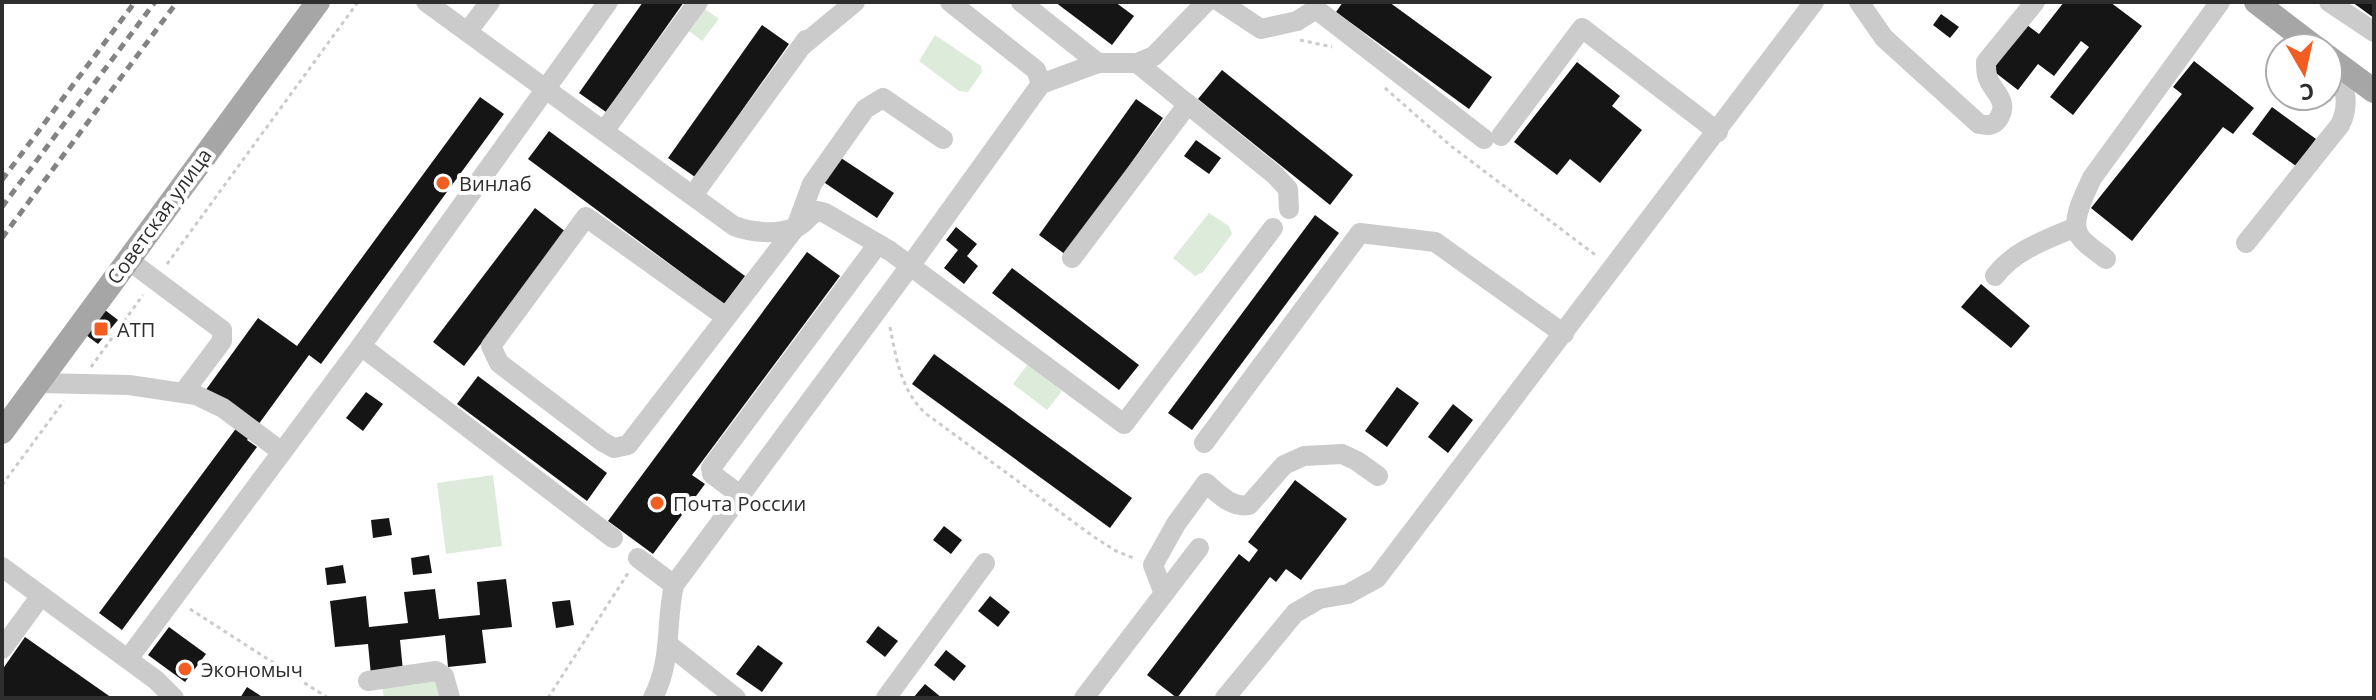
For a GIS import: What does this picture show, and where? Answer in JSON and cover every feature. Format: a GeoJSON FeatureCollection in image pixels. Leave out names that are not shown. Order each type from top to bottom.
{"type":"FeatureCollection","features":[{"type":"Feature","properties":{"kind":"main road","name":"Советская улица"},"geometry":{"type":"LineString","coordinates":[[2,432],[318,2]]}},
{"type":"Feature","properties":{"kind":"main road"},"geometry":{"type":"LineString","coordinates":[[2256,2],[2296,32]]}},
{"type":"Feature","properties":{"kind":"main road"},"geometry":{"type":"LineString","coordinates":[[2344,68],[2374,91]]}},
{"type":"Feature","properties":{"kind":"street"},"geometry":{"type":"LineString","coordinates":[[426,2],[734,226],[752,233],[796,227]]}},
{"type":"Feature","properties":{"kind":"street"},"geometry":{"type":"LineString","coordinates":[[468,31],[490,2]]}},
{"type":"Feature","properties":{"kind":"street"},"geometry":{"type":"LineString","coordinates":[[128,659],[361,346],[608,2]]}},
{"type":"Feature","properties":{"kind":"street"},"geometry":{"type":"LineString","coordinates":[[604,131],[698,2]]}},
{"type":"Feature","properties":{"kind":"street"},"geometry":{"type":"LineString","coordinates":[[693,195],[805,42],[855,2]]}},
{"type":"Feature","properties":{"kind":"street"},"geometry":{"type":"LineString","coordinates":[[950,2],[1036,70],[1041,84]]}},
{"type":"Feature","properties":{"kind":"street"},"geometry":{"type":"LineString","coordinates":[[1021,2],[1098,63]]}},
{"type":"Feature","properties":{"kind":"street"},"geometry":{"type":"LineString","coordinates":[[653,698],[668,656],[670,602],[674,585],[1041,84],[1098,63],[1137,63],[1154,56],[1206,2]]}},
{"type":"Feature","properties":{"kind":"street"},"geometry":{"type":"LineString","coordinates":[[1220,2],[1261,29],[1297,21],[1318,6],[1493,137],[1582,28],[1718,132]]}},
{"type":"Feature","properties":{"kind":"street"},"geometry":{"type":"LineString","coordinates":[[1225,698],[1295,613],[1319,599],[1348,594],[1377,578],[1814,2]]}},
{"type":"Feature","properties":{"kind":"street"},"geometry":{"type":"LineString","coordinates":[[1859,2],[1884,38],[1979,124],[1989,126],[1997,122],[2003,110],[2001,99],[1987,77],[1986,62],[2035,2]]}},
{"type":"Feature","properties":{"kind":"street"},"geometry":{"type":"LineString","coordinates":[[2106,259],[2078,236],[2076,227],[2083,198],[2092,178],[2220,2]]}},
{"type":"Feature","properties":{"kind":"street"},"geometry":{"type":"LineString","coordinates":[[2329,2],[2374,32]]}},
{"type":"Feature","properties":{"kind":"street"},"geometry":{"type":"LineString","coordinates":[[1137,63],[1275,175],[1288,189],[1289,209]]}},
{"type":"Feature","properties":{"kind":"street"},"geometry":{"type":"LineString","coordinates":[[2246,243],[2340,125],[2346,113],[2344,87]]}},
{"type":"Feature","properties":{"kind":"street"},"geometry":{"type":"LineString","coordinates":[[796,227],[812,184],[865,109],[874,102],[883,98],[943,139]]}},
{"type":"Feature","properties":{"kind":"street"},"geometry":{"type":"LineString","coordinates":[[1072,258],[1188,104]]}},
{"type":"Feature","properties":{"kind":"street"},"geometry":{"type":"LineString","coordinates":[[726,317],[586,217],[491,346],[499,363],[603,442],[614,448],[628,445],[796,227],[817,211],[878,244],[910,266],[1124,424],[1273,228]]}},
{"type":"Feature","properties":{"kind":"street"},"geometry":{"type":"LineString","coordinates":[[1995,276],[2003,265],[2030,247],[2076,227]]}},
{"type":"Feature","properties":{"kind":"street"},"geometry":{"type":"LineString","coordinates":[[1204,443],[1360,233],[1435,242],[1564,334]]}},
{"type":"Feature","properties":{"kind":"street"},"geometry":{"type":"LineString","coordinates":[[740,495],[712,474],[711,468],[878,244]]}},
{"type":"Feature","properties":{"kind":"street"},"geometry":{"type":"LineString","coordinates":[[127,259],[222,330],[222,341],[183,393]]}},
{"type":"Feature","properties":{"kind":"street"},"geometry":{"type":"LineString","coordinates":[[361,346],[613,538]]}},
{"type":"Feature","properties":{"kind":"street"},"geometry":{"type":"LineString","coordinates":[[38,383],[129,385],[196,395],[223,408],[282,452]]}},
{"type":"Feature","properties":{"kind":"street"},"geometry":{"type":"LineString","coordinates":[[1164,594],[1153,565],[1176,524],[1206,483],[1239,507],[1249,505],[1284,465],[1304,456],[1342,454],[1378,476]]}},
{"type":"Feature","properties":{"kind":"street"},"geometry":{"type":"LineString","coordinates":[[1084,698],[1199,548]]}},
{"type":"Feature","properties":{"kind":"street"},"geometry":{"type":"LineString","coordinates":[[638,558],[674,585]]}},
{"type":"Feature","properties":{"kind":"street"},"geometry":{"type":"LineString","coordinates":[[886,698],[985,563]]}},
{"type":"Feature","properties":{"kind":"street"},"geometry":{"type":"LineString","coordinates":[[2,567],[156,680],[174,698]]}},
{"type":"Feature","properties":{"kind":"street"},"geometry":{"type":"LineString","coordinates":[[2,649],[40,597]]}},
{"type":"Feature","properties":{"kind":"street"},"geometry":{"type":"LineString","coordinates":[[669,645],[736,698]]}},
{"type":"Feature","properties":{"kind":"street"},"geometry":{"type":"LineString","coordinates":[[368,681],[436,671],[444,676],[450,698]]}},
{"type":"Feature","properties":{"kind":"path"},"geometry":{"type":"LineString","coordinates":[[2,485],[358,2]]}},
{"type":"Feature","properties":{"kind":"path"},"geometry":{"type":"LineString","coordinates":[[1294,39],[1329,45],[1339,51]]}},
{"type":"Feature","properties":{"kind":"path"},"geometry":{"type":"LineString","coordinates":[[1383,87],[1451,146],[1614,269]]}},
{"type":"Feature","properties":{"kind":"path"},"geometry":{"type":"LineString","coordinates":[[886,299],[900,373],[912,399],[925,413],[1094,537],[1116,551],[1153,565]]}},
{"type":"Feature","properties":{"kind":"path"},"geometry":{"type":"LineString","coordinates":[[548,698],[638,558]]}},
{"type":"Feature","properties":{"kind":"path"},"geometry":{"type":"LineString","coordinates":[[173,598],[328,698]]}},
{"type":"Feature","properties":{"kind":"green space"},"geometry":{"type":"Polygon","coordinates":[[[705,9],[719,19],[702,41],[689,31],[705,9]]]}},
{"type":"Feature","properties":{"kind":"green space"},"geometry":{"type":"Polygon","coordinates":[[[935,35],[981,66],[982,72],[968,92],[959,91],[919,61],[935,35]]]}},
{"type":"Feature","properties":{"kind":"green space"},"geometry":{"type":"Polygon","coordinates":[[[1209,213],[1229,226],[1232,234],[1203,272],[1195,276],[1173,258],[1209,213]]]}},
{"type":"Feature","properties":{"kind":"green space"},"geometry":{"type":"Polygon","coordinates":[[[1028,364],[1062,391],[1047,410],[1013,384],[1028,364]]]}},
{"type":"Feature","properties":{"kind":"green space"},"geometry":{"type":"Polygon","coordinates":[[[493,475],[502,546],[446,554],[437,483],[493,475]]]}},
{"type":"Feature","properties":{"kind":"green space"},"geometry":{"type":"Polygon","coordinates":[[[438,677],[441,698],[384,698],[382,686],[438,677]]]}},
{"type":"Feature","properties":{"kind":"building"},"geometry":{"type":"Polygon","coordinates":[[[643,2],[684,2],[606,112],[579,93],[643,2]]]}},
{"type":"Feature","properties":{"kind":"building"},"geometry":{"type":"Polygon","coordinates":[[[1055,2],[1115,2],[1134,16],[1112,45],[1055,2]]]}},
{"type":"Feature","properties":{"kind":"building"},"geometry":{"type":"Polygon","coordinates":[[[1343,2],[1389,2],[1492,77],[1469,109],[1336,12],[1343,2]]]}},
{"type":"Feature","properties":{"kind":"building"},"geometry":{"type":"Polygon","coordinates":[[[2064,2],[2110,2],[2142,26],[2073,115],[2050,97],[2089,47],[2081,41],[2054,76],[2038,64],[2018,90],[1992,70],[2027,25],[2039,34],[2064,2]]]}},
{"type":"Feature","properties":{"kind":"building"},"geometry":{"type":"Polygon","coordinates":[[[2352,2],[2374,2],[2374,18],[2352,2]]]}},
{"type":"Feature","properties":{"kind":"building"},"geometry":{"type":"Polygon","coordinates":[[[1941,14],[1959,27],[1950,38],[1933,25],[1941,14]]]}},
{"type":"Feature","properties":{"kind":"building"},"geometry":{"type":"Polygon","coordinates":[[[762,25],[789,44],[695,177],[668,158],[762,25]]]}},
{"type":"Feature","properties":{"kind":"building"},"geometry":{"type":"Polygon","coordinates":[[[2194,61],[2254,108],[2233,134],[2223,127],[2132,241],[2091,208],[2182,94],[2173,87],[2194,61]]]}},
{"type":"Feature","properties":{"kind":"building"},"geometry":{"type":"Polygon","coordinates":[[[1577,62],[1620,96],[1612,106],[1642,130],[1600,183],[1570,159],[1557,175],[1514,142],[1577,62]]]}},
{"type":"Feature","properties":{"kind":"building"},"geometry":{"type":"Polygon","coordinates":[[[1222,70],[1353,175],[1330,205],[1198,99],[1222,70]]]}},
{"type":"Feature","properties":{"kind":"building"},"geometry":{"type":"Polygon","coordinates":[[[480,97],[504,114],[321,364],[309,355],[247,440],[257,447],[122,630],[99,613],[243,419],[205,391],[258,318],[297,346],[480,97]]]}},
{"type":"Feature","properties":{"kind":"building"},"geometry":{"type":"Polygon","coordinates":[[[1136,99],[1163,118],[1066,255],[1039,235],[1136,99]]]}},
{"type":"Feature","properties":{"kind":"building"},"geometry":{"type":"Polygon","coordinates":[[[2268,112],[2279,112],[2316,139],[2296,166],[2252,134],[2268,112]]]}},
{"type":"Feature","properties":{"kind":"building"},"geometry":{"type":"Polygon","coordinates":[[[549,131],[745,276],[724,304],[528,159],[549,131]]]}},
{"type":"Feature","properties":{"kind":"building"},"geometry":{"type":"Polygon","coordinates":[[[1196,140],[1221,158],[1209,174],[1184,156],[1196,140]]]}},
{"type":"Feature","properties":{"kind":"building"},"geometry":{"type":"Polygon","coordinates":[[[838,156],[894,193],[877,218],[822,181],[838,156]]]}},
{"type":"Feature","properties":{"kind":"building"},"geometry":{"type":"Polygon","coordinates":[[[535,208],[566,232],[464,366],[433,342],[535,208]]]}},
{"type":"Feature","properties":{"kind":"building"},"geometry":{"type":"Polygon","coordinates":[[[1315,215],[1339,233],[1192,430],[1168,413],[1315,215]]]}},
{"type":"Feature","properties":{"kind":"building"},"geometry":{"type":"Polygon","coordinates":[[[956,227],[977,244],[967,256],[978,266],[964,284],[944,268],[958,250],[946,240],[956,227]]]}},
{"type":"Feature","properties":{"kind":"building"},"geometry":{"type":"Polygon","coordinates":[[[807,252],[840,276],[692,475],[705,484],[653,554],[608,521],[807,252]]]}},
{"type":"Feature","properties":{"kind":"building"},"geometry":{"type":"Polygon","coordinates":[[[1012,268],[1139,365],[1119,390],[992,293],[1012,268]]]}},
{"type":"Feature","properties":{"kind":"building"},"geometry":{"type":"Polygon","coordinates":[[[1981,284],[2030,326],[2011,348],[1961,307],[1981,284]]]}},
{"type":"Feature","properties":{"kind":"building"},"geometry":{"type":"Polygon","coordinates":[[[105,310],[118,320],[98,344],[86,335],[105,310]]]}},
{"type":"Feature","properties":{"kind":"building"},"geometry":{"type":"Polygon","coordinates":[[[934,354],[1132,498],[1110,528],[912,384],[934,354]]]}},
{"type":"Feature","properties":{"kind":"building"},"geometry":{"type":"Polygon","coordinates":[[[478,376],[607,473],[587,501],[457,404],[478,376]]]}},
{"type":"Feature","properties":{"kind":"building"},"geometry":{"type":"Polygon","coordinates":[[[1397,387],[1419,403],[1387,447],[1365,431],[1397,387]]]}},
{"type":"Feature","properties":{"kind":"building"},"geometry":{"type":"Polygon","coordinates":[[[366,392],[383,404],[363,431],[346,418],[366,392]]]}},
{"type":"Feature","properties":{"kind":"building"},"geometry":{"type":"Polygon","coordinates":[[[1453,404],[1473,420],[1448,453],[1428,437],[1453,404]]]}},
{"type":"Feature","properties":{"kind":"building"},"geometry":{"type":"Polygon","coordinates":[[[1295,480],[1347,519],[1301,580],[1286,569],[1276,582],[1270,577],[1177,698],[1147,675],[1239,554],[1249,562],[1258,550],[1248,542],[1295,480]]]}},
{"type":"Feature","properties":{"kind":"building"},"geometry":{"type":"Polygon","coordinates":[[[389,518],[392,535],[373,538],[371,520],[389,518]]]}},
{"type":"Feature","properties":{"kind":"building"},"geometry":{"type":"Polygon","coordinates":[[[944,526],[962,540],[951,554],[933,540],[944,526]]]}},
{"type":"Feature","properties":{"kind":"building"},"geometry":{"type":"Polygon","coordinates":[[[429,555],[432,573],[413,575],[411,558],[429,555]]]}},
{"type":"Feature","properties":{"kind":"building"},"geometry":{"type":"Polygon","coordinates":[[[343,565],[346,583],[327,585],[325,568],[343,565]]]}},
{"type":"Feature","properties":{"kind":"building"},"geometry":{"type":"Polygon","coordinates":[[[506,579],[512,627],[482,630],[486,663],[448,667],[445,635],[400,640],[403,671],[371,675],[368,644],[335,647],[330,601],[366,596],[369,627],[408,623],[404,592],[435,589],[439,619],[480,615],[477,582],[506,579]]]}},
{"type":"Feature","properties":{"kind":"building"},"geometry":{"type":"Polygon","coordinates":[[[990,596],[1010,612],[998,627],[978,611],[990,596]]]}},
{"type":"Feature","properties":{"kind":"building"},"geometry":{"type":"Polygon","coordinates":[[[570,600],[574,625],[556,628],[552,602],[570,600]]]}},
{"type":"Feature","properties":{"kind":"building"},"geometry":{"type":"Polygon","coordinates":[[[878,626],[898,641],[885,657],[866,642],[878,626]]]}},
{"type":"Feature","properties":{"kind":"building"},"geometry":{"type":"Polygon","coordinates":[[[169,627],[206,654],[185,682],[148,655],[169,627]]]}},
{"type":"Feature","properties":{"kind":"building"},"geometry":{"type":"Polygon","coordinates":[[[25,637],[112,698],[2,698],[2,670],[25,637]]]}},
{"type":"Feature","properties":{"kind":"building"},"geometry":{"type":"Polygon","coordinates":[[[758,645],[783,663],[762,692],[736,674],[758,645]]]}},
{"type":"Feature","properties":{"kind":"building"},"geometry":{"type":"Polygon","coordinates":[[[946,650],[966,666],[954,681],[934,665],[946,650]]]}},
{"type":"Feature","properties":{"kind":"building"},"geometry":{"type":"Polygon","coordinates":[[[925,684],[942,698],[913,698],[925,684]]]}},
{"type":"Feature","properties":{"kind":"building"},"geometry":{"type":"Polygon","coordinates":[[[247,687],[264,698],[240,698],[247,687]]]}},
{"type":"Feature","properties":{"kind":"railway"},"geometry":{"type":"LineString","coordinates":[[2,180],[135,2]]}},
{"type":"Feature","properties":{"kind":"railway"},"geometry":{"type":"LineString","coordinates":[[2,207],[155,2]]}},
{"type":"Feature","properties":{"kind":"railway"},"geometry":{"type":"LineString","coordinates":[[2,238],[177,2]]}},
{"type":"Feature","properties":{"kind":"place","name":"Винлаб"},"geometry":{"type":"Point","coordinates":[443,183]}},
{"type":"Feature","properties":{"kind":"place","name":"АТП"},"geometry":{"type":"Point","coordinates":[101,329]}},
{"type":"Feature","properties":{"kind":"place","name":"Почта России"},"geometry":{"type":"Point","coordinates":[657,503]}},
{"type":"Feature","properties":{"kind":"place","name":"Экономыч"},"geometry":{"type":"Point","coordinates":[185,669]}}]}
